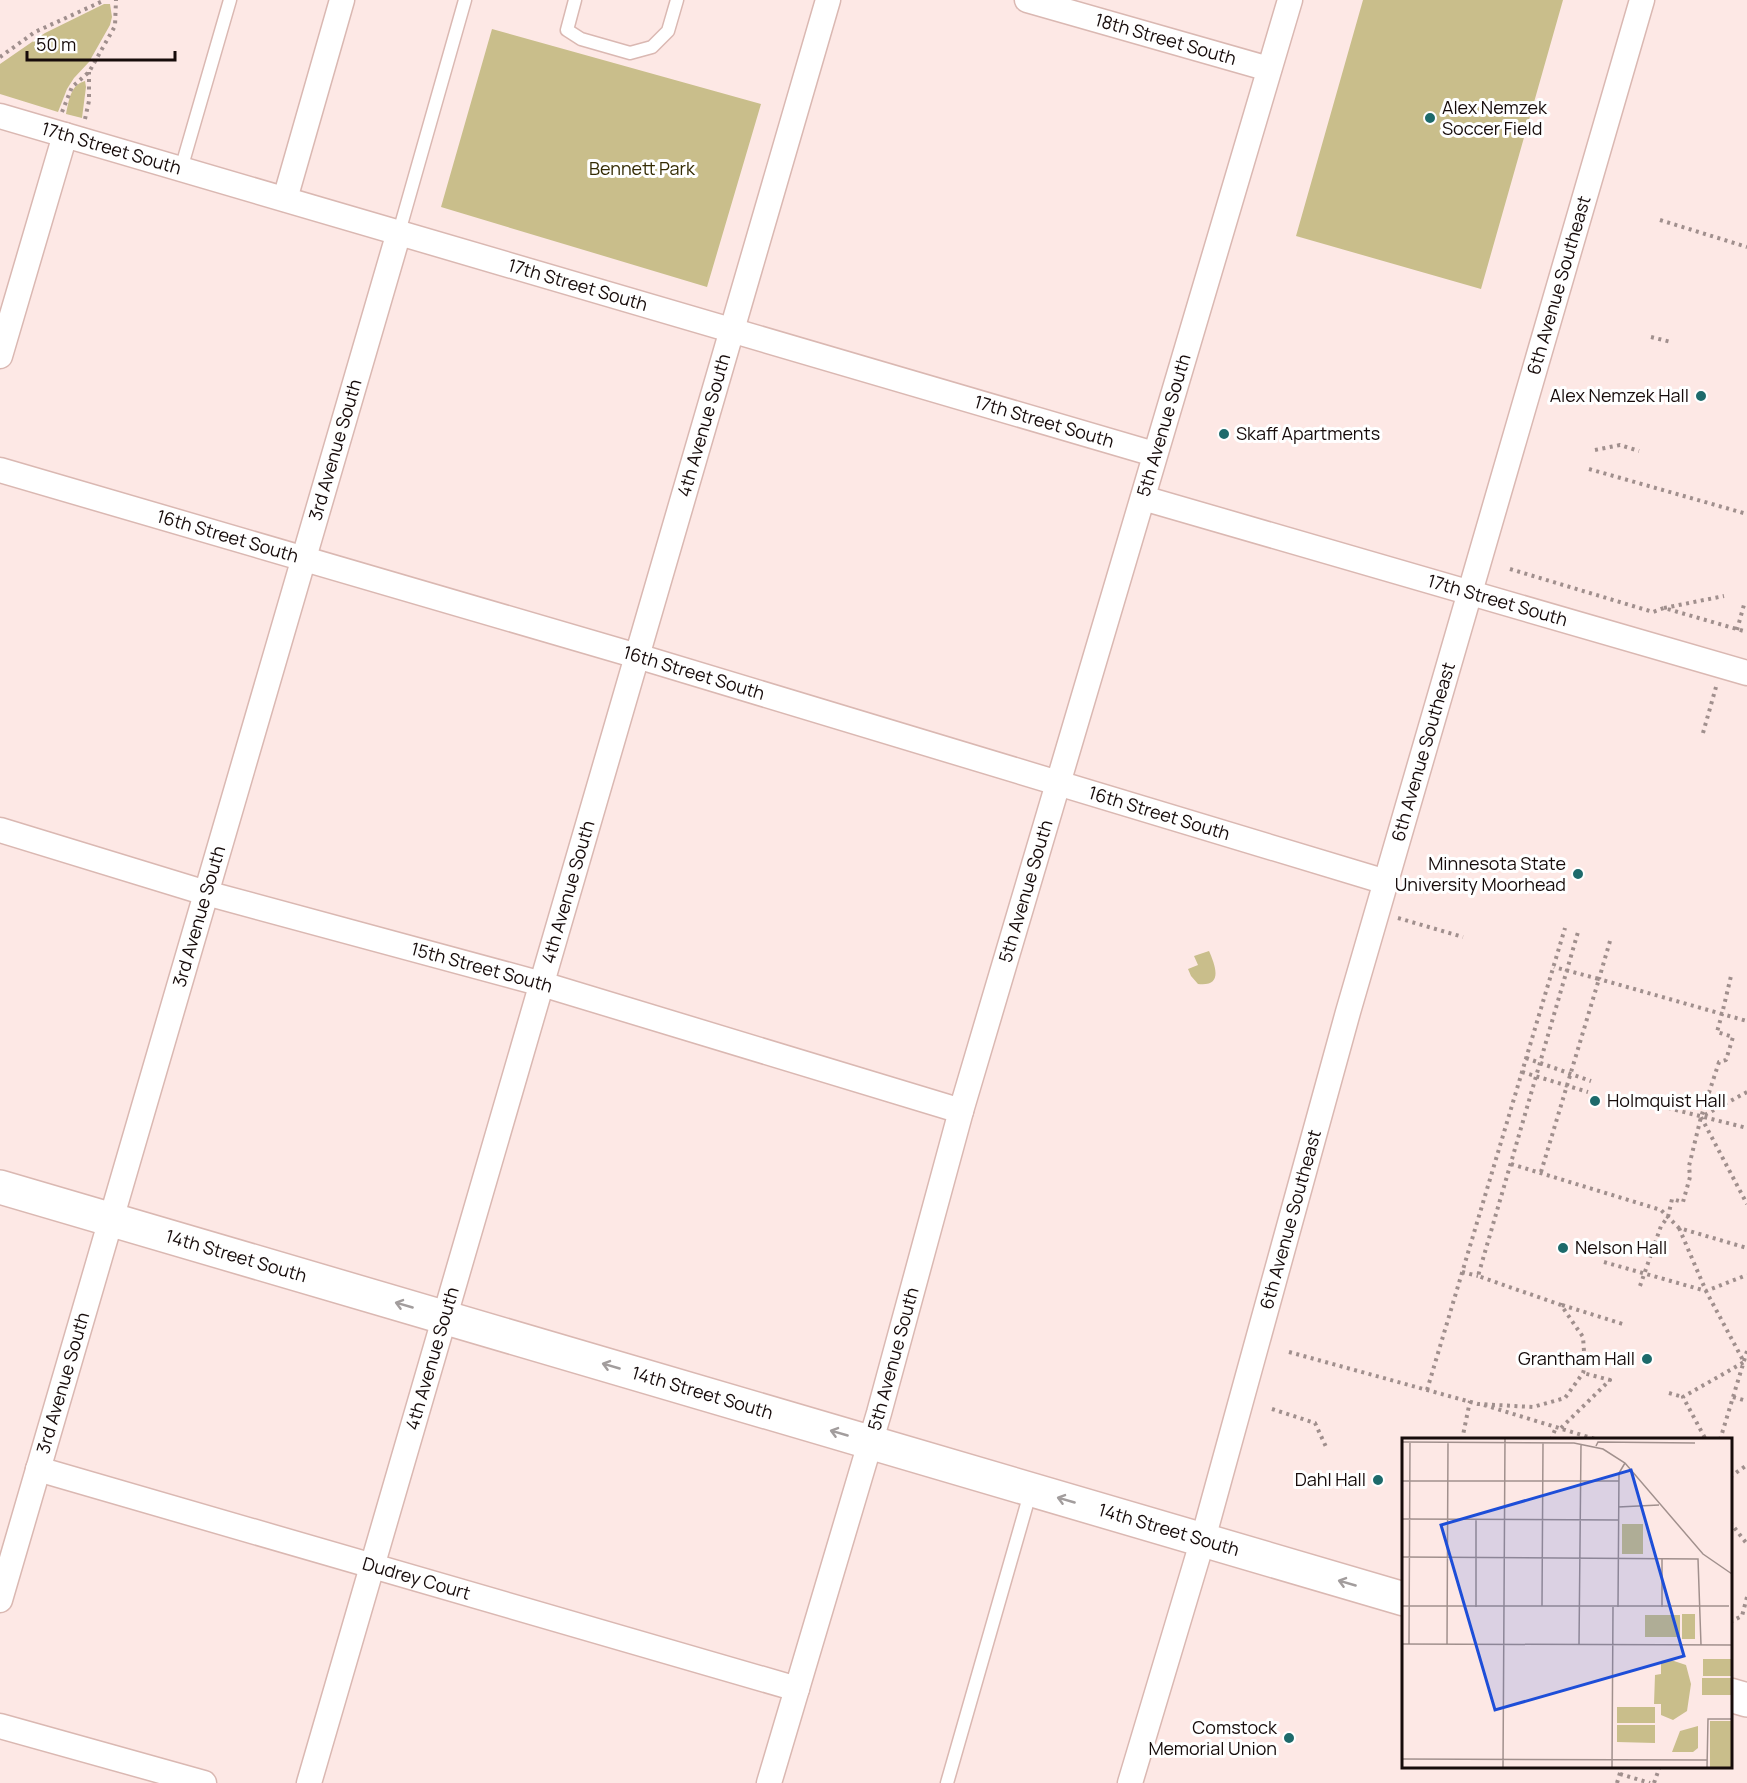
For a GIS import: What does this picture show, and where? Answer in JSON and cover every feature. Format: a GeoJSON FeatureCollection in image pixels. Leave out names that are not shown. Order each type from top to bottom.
{"type":"FeatureCollection","features":[{"type":"Feature","properties":{"kind":"street"},"geometry":{"type":"LineString","coordinates":[[285,199],[342,0]]}},
{"type":"Feature","properties":{"kind":"street","name":"4th Avenue South"},"geometry":{"type":"LineString","coordinates":[[309,1783],[828,0]]}},
{"type":"Feature","properties":{"kind":"street","name":"18th Street South"},"geometry":{"type":"LineString","coordinates":[[1027,0],[1269,69]]}},
{"type":"Feature","properties":{"kind":"street","name":"5th Avenue South"},"geometry":{"type":"LineString","coordinates":[[769,1783],[870,1442],[961,1111],[1290,0]]}},
{"type":"Feature","properties":{"kind":"street","name":"6th Avenue Southeast"},"geometry":{"type":"LineString","coordinates":[[1130,1783],[1203,1539],[1348,1012],[1642,0]]}},
{"type":"Feature","properties":{"kind":"street","name":"17th Street South"},"geometry":{"type":"LineString","coordinates":[[0,116],[1154,454]]}},
{"type":"Feature","properties":{"kind":"street"},"geometry":{"type":"LineString","coordinates":[[0,356],[65,135]]}},
{"type":"Feature","properties":{"kind":"street","name":"3rd Avenue South"},"geometry":{"type":"LineString","coordinates":[[0,1600],[399,232]]}},
{"type":"Feature","properties":{"kind":"street","name":"16th Street South"},"geometry":{"type":"LineString","coordinates":[[0,470],[637,656],[1386,882]]}},
{"type":"Feature","properties":{"kind":"street","name":"17th Street South"},"geometry":{"type":"LineString","coordinates":[[1143,498],[1747,673]]}},
{"type":"Feature","properties":{"kind":"street","name":"15th Street South"},"geometry":{"type":"LineString","coordinates":[[0,830],[207,892],[542,984],[961,1111]]}},
{"type":"Feature","properties":{"kind":"street","name":"14th Street South"},"geometry":{"type":"LineString","coordinates":[[0,1187],[1402,1598]]}},
{"type":"Feature","properties":{"kind":"street","name":"Dudrey Court"},"geometry":{"type":"LineString","coordinates":[[38,1469],[797,1689]]}},
{"type":"Feature","properties":{"kind":"street"},"geometry":{"type":"LineString","coordinates":[[1732,1695],[1747,1700]]}},
{"type":"Feature","properties":{"kind":"street"},"geometry":{"type":"LineString","coordinates":[[0,1726],[204,1783]]}},
{"type":"Feature","properties":{"kind":"lane"},"geometry":{"type":"LineString","coordinates":[[181,169],[231,0]]}},
{"type":"Feature","properties":{"kind":"lane"},"geometry":{"type":"LineString","coordinates":[[399,232],[465,0]]}},
{"type":"Feature","properties":{"kind":"lane"},"geometry":{"type":"LineString","coordinates":[[575,0],[567,30],[581,39],[630,53],[652,47],[668,31],[677,0]]}},
{"type":"Feature","properties":{"kind":"lane"},"geometry":{"type":"LineString","coordinates":[[947,1783],[1031,1489]]}},
{"type":"Feature","properties":{"kind":"path"},"geometry":{"type":"LineString","coordinates":[[0,57],[35,32],[105,0]]}},
{"type":"Feature","properties":{"kind":"path"},"geometry":{"type":"LineString","coordinates":[[89,72],[89,102],[84,121],[65,135],[61,114],[72,87],[89,72],[115,26],[116,0]]}},
{"type":"Feature","properties":{"kind":"path"},"geometry":{"type":"LineString","coordinates":[[1660,220],[1747,247]]}},
{"type":"Feature","properties":{"kind":"path"},"geometry":{"type":"LineString","coordinates":[[1651,337],[1671,342]]}},
{"type":"Feature","properties":{"kind":"path"},"geometry":{"type":"LineString","coordinates":[[1595,450],[1620,445],[1639,451]]}},
{"type":"Feature","properties":{"kind":"path"},"geometry":{"type":"LineString","coordinates":[[1589,469],[1747,514]]}},
{"type":"Feature","properties":{"kind":"path"},"geometry":{"type":"LineString","coordinates":[[1510,569],[1653,612],[1724,596]]}},
{"type":"Feature","properties":{"kind":"path"},"geometry":{"type":"LineString","coordinates":[[1737,630],[1745,601]]}},
{"type":"Feature","properties":{"kind":"path"},"geometry":{"type":"LineString","coordinates":[[1664,608],[1747,632]]}},
{"type":"Feature","properties":{"kind":"path"},"geometry":{"type":"LineString","coordinates":[[1703,733],[1716,687]]}},
{"type":"Feature","properties":{"kind":"path"},"geometry":{"type":"LineString","coordinates":[[1397,918],[1463,938]]}},
{"type":"Feature","properties":{"kind":"path"},"geometry":{"type":"LineString","coordinates":[[1427,1390],[1565,928]]}},
{"type":"Feature","properties":{"kind":"path"},"geometry":{"type":"LineString","coordinates":[[1478,1276],[1578,932]]}},
{"type":"Feature","properties":{"kind":"path"},"geometry":{"type":"LineString","coordinates":[[1541,1172],[1610,941]]}},
{"type":"Feature","properties":{"kind":"path"},"geometry":{"type":"LineString","coordinates":[[1554,966],[1747,1021]]}},
{"type":"Feature","properties":{"kind":"path"},"geometry":{"type":"LineString","coordinates":[[1640,1286],[1660,1226],[1668,1217],[1672,1199],[1683,1202],[1690,1178],[1689,1166],[1701,1117],[1719,1062],[1726,1060],[1733,1037],[1717,1032],[1731,976]]}},
{"type":"Feature","properties":{"kind":"path"},"geometry":{"type":"LineString","coordinates":[[1526,1058],[1591,1081]]}},
{"type":"Feature","properties":{"kind":"path"},"geometry":{"type":"LineString","coordinates":[[1522,1072],[1588,1092]]}},
{"type":"Feature","properties":{"kind":"path"},"geometry":{"type":"LineString","coordinates":[[1701,1117],[1747,1092]]}},
{"type":"Feature","properties":{"kind":"path"},"geometry":{"type":"LineString","coordinates":[[1617,1095],[1747,1128]]}},
{"type":"Feature","properties":{"kind":"path"},"geometry":{"type":"LineString","coordinates":[[1701,1117],[1747,1204]]}},
{"type":"Feature","properties":{"kind":"path"},"geometry":{"type":"LineString","coordinates":[[1510,1164],[1662,1210],[1679,1228],[1706,1291],[1744,1362]]}},
{"type":"Feature","properties":{"kind":"path"},"geometry":{"type":"LineString","coordinates":[[1679,1228],[1747,1248]]}},
{"type":"Feature","properties":{"kind":"path"},"geometry":{"type":"LineString","coordinates":[[1604,1262],[1706,1291],[1747,1275]]}},
{"type":"Feature","properties":{"kind":"path"},"geometry":{"type":"LineString","coordinates":[[1462,1272],[1626,1325]]}},
{"type":"Feature","properties":{"kind":"path"},"geometry":{"type":"LineString","coordinates":[[1478,1404],[1533,1407],[1565,1398],[1583,1373],[1585,1366],[1582,1337],[1562,1305]]}},
{"type":"Feature","properties":{"kind":"path"},"geometry":{"type":"LineString","coordinates":[[1721,1438],[1747,1351]]}},
{"type":"Feature","properties":{"kind":"path"},"geometry":{"type":"LineString","coordinates":[[1289,1352],[1470,1401],[1593,1438]]}},
{"type":"Feature","properties":{"kind":"path"},"geometry":{"type":"LineString","coordinates":[[1669,1393],[1683,1397],[1744,1362]]}},
{"type":"Feature","properties":{"kind":"path"},"geometry":{"type":"LineString","coordinates":[[1562,1428],[1610,1380],[1583,1373]]}},
{"type":"Feature","properties":{"kind":"path"},"geometry":{"type":"LineString","coordinates":[[1683,1397],[1705,1438]]}},
{"type":"Feature","properties":{"kind":"path"},"geometry":{"type":"LineString","coordinates":[[1733,1397],[1747,1401]]}},
{"type":"Feature","properties":{"kind":"path"},"geometry":{"type":"LineString","coordinates":[[1462,1438],[1470,1401]]}},
{"type":"Feature","properties":{"kind":"path"},"geometry":{"type":"LineString","coordinates":[[1272,1409],[1315,1423],[1327,1449]]}},
{"type":"Feature","properties":{"kind":"path"},"geometry":{"type":"LineString","coordinates":[[1552,1438],[1556,1427]]}},
{"type":"Feature","properties":{"kind":"path"},"geometry":{"type":"LineString","coordinates":[[1732,1476],[1747,1465]]}},
{"type":"Feature","properties":{"kind":"path"},"geometry":{"type":"LineString","coordinates":[[1732,1523],[1747,1544]]}},
{"type":"Feature","properties":{"kind":"path"},"geometry":{"type":"LineString","coordinates":[[1745,1616],[1747,1597]]}},
{"type":"Feature","properties":{"kind":"path"},"geometry":{"type":"LineString","coordinates":[[1617,1783],[1622,1768]]}},
{"type":"Feature","properties":{"kind":"path"},"geometry":{"type":"LineString","coordinates":[[1620,1774],[1652,1783],[1660,1768]]}},
{"type":"Feature","properties":{"kind":"green space","name":"Alex Nemzek Soccer Field"},"geometry":{"type":"Polygon","coordinates":[[[1363,0],[1563,0],[1481,289],[1296,236],[1363,0]]]}},
{"type":"Feature","properties":{"kind":"green space"},"geometry":{"type":"Polygon","coordinates":[[[104,4],[110,4],[112,17],[110,25],[89,62],[67,89],[58,112],[0,94],[0,64],[45,33],[104,4]]]}},
{"type":"Feature","properties":{"kind":"green space","name":"Bennett Park"},"geometry":{"type":"Polygon","coordinates":[[[492,29],[761,104],[707,287],[441,207],[492,29]]]}},
{"type":"Feature","properties":{"kind":"green space"},"geometry":{"type":"Polygon","coordinates":[[[85,81],[82,118],[66,114],[73,90],[85,81]]]}},
{"type":"Feature","properties":{"kind":"green space"},"geometry":{"type":"Polygon","coordinates":[[[1209,951],[1216,974],[1212,982],[1198,984],[1188,969],[1198,965],[1194,956],[1209,951]]]}},
{"type":"Feature","properties":{"kind":"place","name":"Alex Nemzek Soccer Field"},"geometry":{"type":"Point","coordinates":[1430,118]}},
{"type":"Feature","properties":{"kind":"place","name":"Alex Nemzek Hall"},"geometry":{"type":"Point","coordinates":[1701,396]}},
{"type":"Feature","properties":{"kind":"place","name":"Skaff Apartments"},"geometry":{"type":"Point","coordinates":[1224,434]}},
{"type":"Feature","properties":{"kind":"place","name":"Minnesota State University Moorhead"},"geometry":{"type":"Point","coordinates":[1578,874]}},
{"type":"Feature","properties":{"kind":"place","name":"Holmquist Hall"},"geometry":{"type":"Point","coordinates":[1595,1101]}},
{"type":"Feature","properties":{"kind":"place","name":"Nelson Hall"},"geometry":{"type":"Point","coordinates":[1563,1248]}},
{"type":"Feature","properties":{"kind":"place","name":"Grantham Hall"},"geometry":{"type":"Point","coordinates":[1647,1359]}},
{"type":"Feature","properties":{"kind":"place","name":"Dahl Hall"},"geometry":{"type":"Point","coordinates":[1378,1480]}},
{"type":"Feature","properties":{"kind":"place","name":"Comstock Memorial Union"},"geometry":{"type":"Point","coordinates":[1289,1738]}}]}
